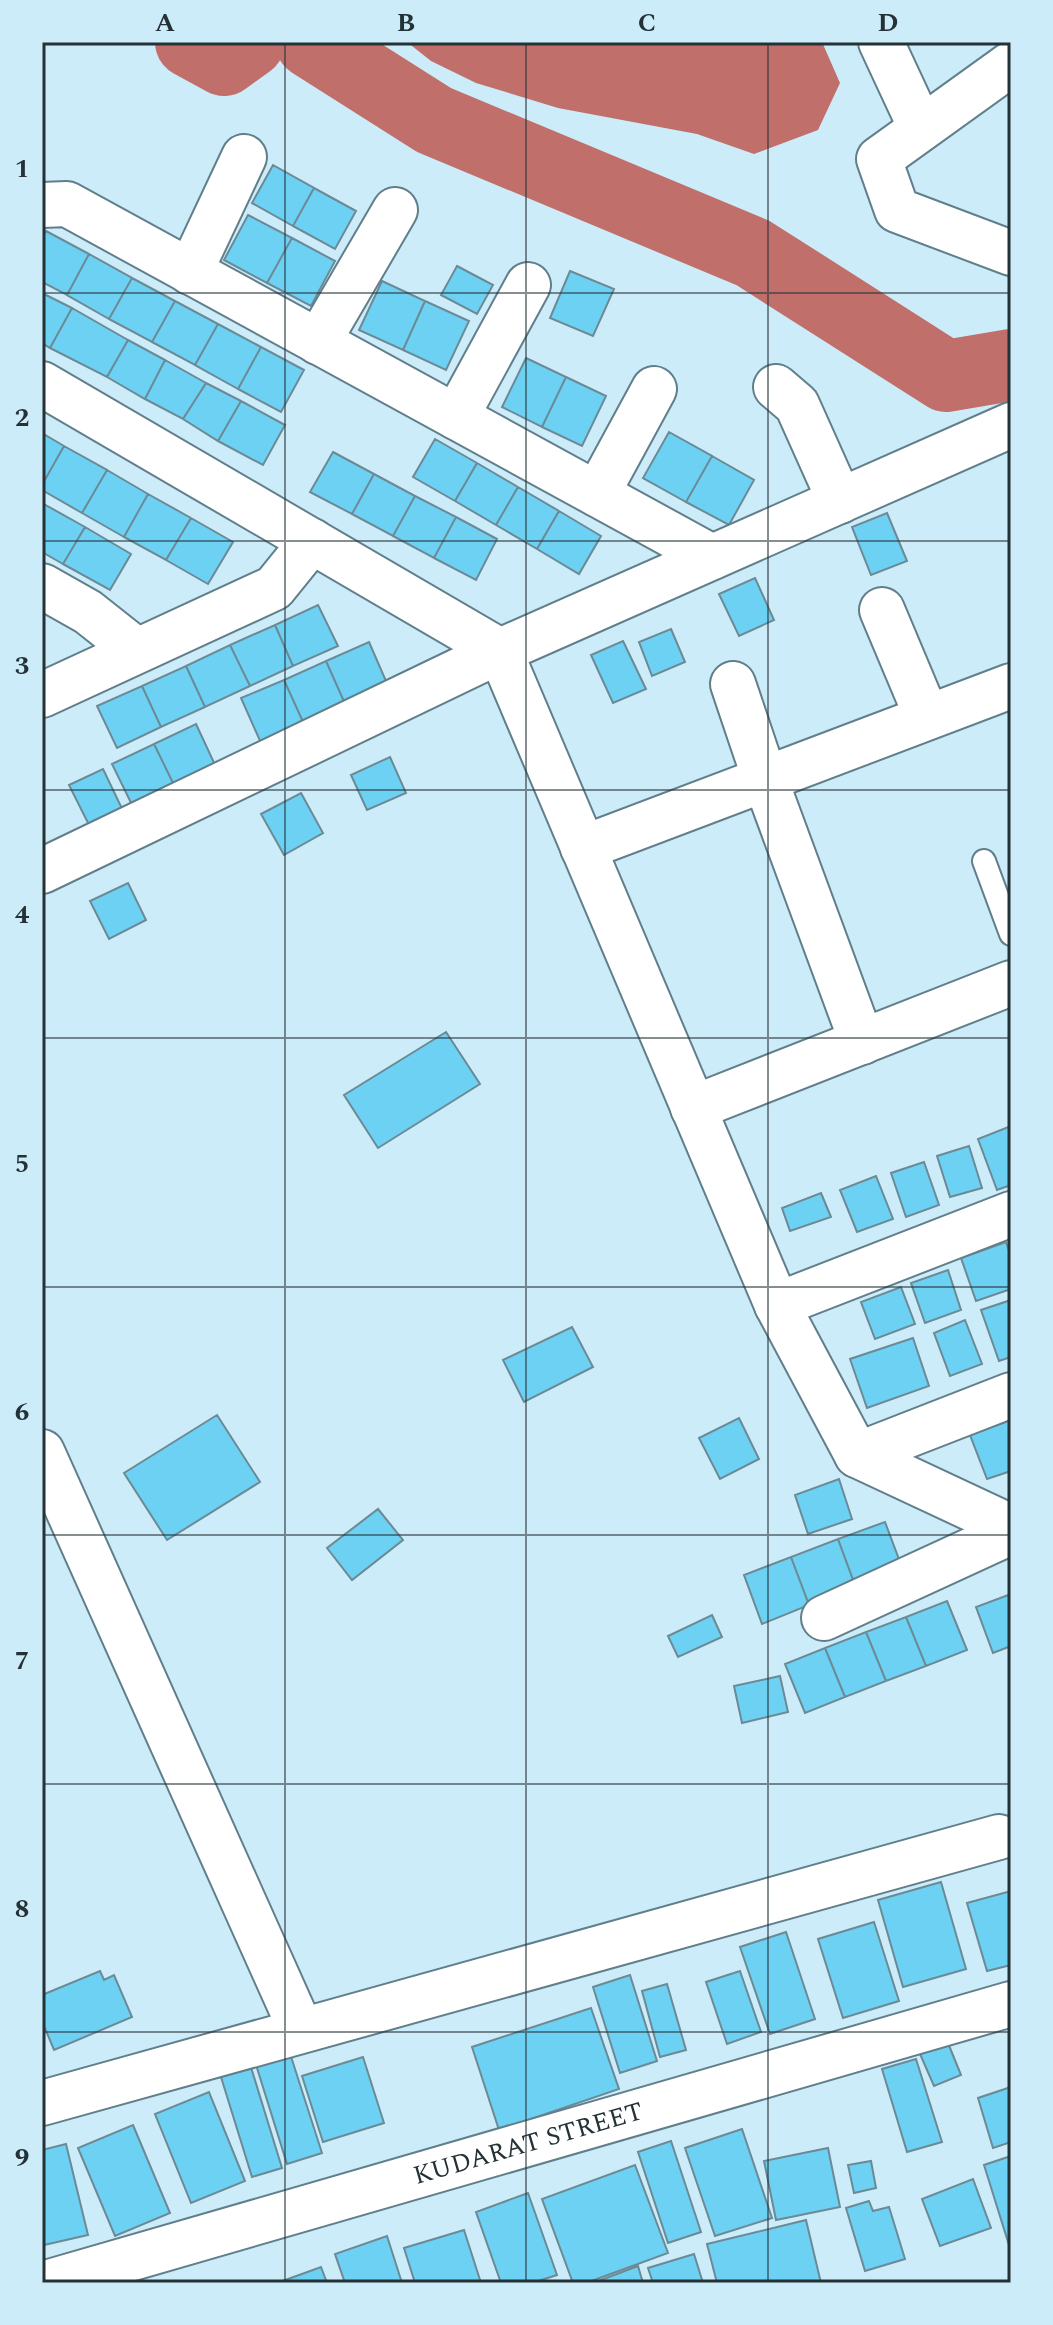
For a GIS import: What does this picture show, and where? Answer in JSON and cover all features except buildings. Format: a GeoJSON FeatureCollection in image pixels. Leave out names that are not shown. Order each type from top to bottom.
{"type":"FeatureCollection","features":[{"type":"Feature","properties":{"kind":"street"},"geometry":{"type":"LineString","coordinates":[[881,42],[921,128]]}},
{"type":"Feature","properties":{"kind":"street"},"geometry":{"type":"LineString","coordinates":[[1011,64],[879,159],[897,210],[1011,253]]}},
{"type":"Feature","properties":{"kind":"street"},"geometry":{"type":"LineString","coordinates":[[190,272],[244,157]]}},
{"type":"Feature","properties":{"kind":"street"},"geometry":{"type":"LineString","coordinates":[[42,205],[67,204],[712,557]]}},
{"type":"Feature","properties":{"kind":"street"},"geometry":{"type":"LineString","coordinates":[[318,342],[395,210]]}},
{"type":"Feature","properties":{"kind":"street"},"geometry":{"type":"LineString","coordinates":[[456,417],[528,285]]}},
{"type":"Feature","properties":{"kind":"street"},"geometry":{"type":"LineString","coordinates":[[42,384],[500,651],[777,1305],[857,1455],[1011,1530]]}},
{"type":"Feature","properties":{"kind":"street"},"geometry":{"type":"LineString","coordinates":[[776,387],[797,405],[840,501]]}},
{"type":"Feature","properties":{"kind":"street"},"geometry":{"type":"LineString","coordinates":[[597,494],[654,389]]}},
{"type":"Feature","properties":{"kind":"street"},"geometry":{"type":"LineString","coordinates":[[42,871],[500,651],[1011,425]]}},
{"type":"Feature","properties":{"kind":"street"},"geometry":{"type":"LineString","coordinates":[[42,695],[274,588],[312,541]]}},
{"type":"Feature","properties":{"kind":"street"},"geometry":{"type":"LineString","coordinates":[[42,586],[88,612],[136,650]]}},
{"type":"Feature","properties":{"kind":"street"},"geometry":{"type":"LineString","coordinates":[[882,610],[927,717]]}},
{"type":"Feature","properties":{"kind":"street"},"geometry":{"type":"LineString","coordinates":[[733,684],[862,1042]]}},
{"type":"Feature","properties":{"kind":"street"},"geometry":{"type":"LineString","coordinates":[[583,848],[1011,686]]}},
{"type":"Feature","properties":{"kind":"street"},"geometry":{"type":"LineString","coordinates":[[693,1108],[1011,983]]}},
{"type":"Feature","properties":{"kind":"street"},"geometry":{"type":"LineString","coordinates":[[777,1305],[1011,1214]]}},
{"type":"Feature","properties":{"kind":"street"},"geometry":{"type":"LineString","coordinates":[[857,1455],[1011,1395]]}},
{"type":"Feature","properties":{"kind":"street"},"geometry":{"type":"LineString","coordinates":[[42,1452],[301,2030]]}},
{"type":"Feature","properties":{"kind":"street"},"geometry":{"type":"LineString","coordinates":[[824,1618],[1011,1530]]}},
{"type":"Feature","properties":{"kind":"street"},"geometry":{"type":"LineString","coordinates":[[42,2103],[999,1837]]}},
{"type":"Feature","properties":{"kind":"street","name":"KUDARAT STREET"},"geometry":{"type":"LineString","coordinates":[[46,2283],[1011,2004]]}},
{"type":"Feature","properties":{"kind":"lane"},"geometry":{"type":"LineString","coordinates":[[984,861],[1011,934]]}},
{"type":"Feature","properties":{"kind":"shaded area"},"geometry":{"type":"Polygon","coordinates":[[[407,42],[822,42],[840,83],[818,130],[754,154],[697,134],[558,108],[476,83],[431,61],[407,42]]]}},
{"type":"Feature","properties":{"kind":"waterway"},"geometry":{"type":"LineString","coordinates":[[191,42],[224,60],[249,42]]}},
{"type":"Feature","properties":{"kind":"waterway"},"geometry":{"type":"LineString","coordinates":[[311,42],[434,120],[753,253],[946,376],[1011,365]]}}]}
